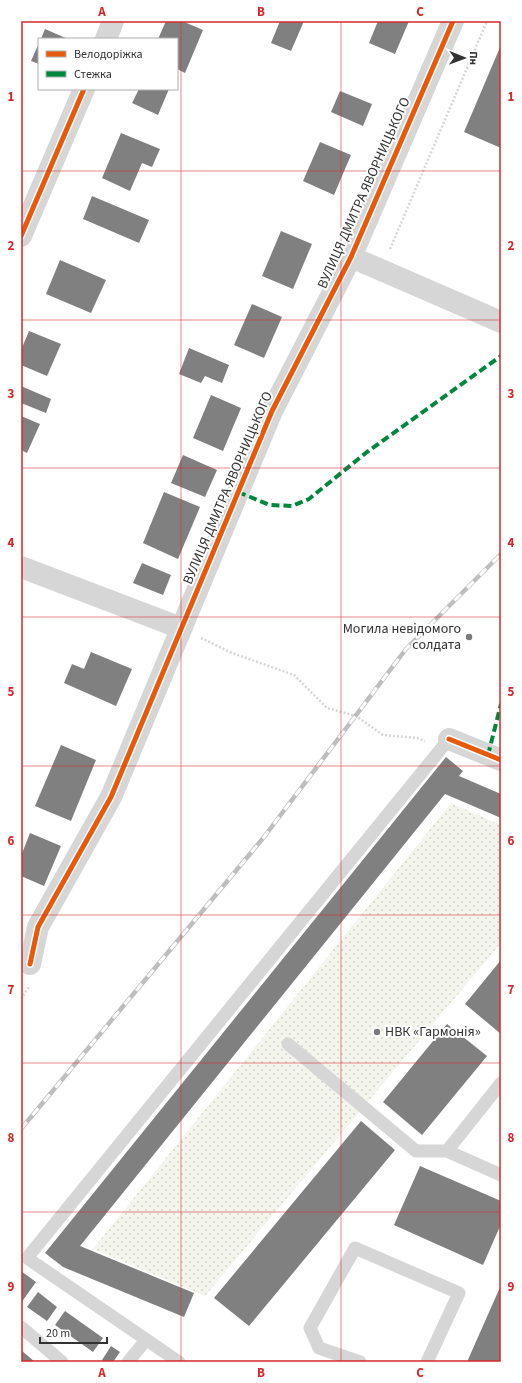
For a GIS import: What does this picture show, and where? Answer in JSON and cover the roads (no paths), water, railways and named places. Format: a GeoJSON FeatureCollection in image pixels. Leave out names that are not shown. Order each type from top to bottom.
{"type":"FeatureCollection","features":[{"type":"Feature","properties":{"kind":"street"},"geometry":{"type":"LineString","coordinates":[[106,38],[113,21]]}},
{"type":"Feature","properties":{"kind":"street","name":"ВУЛИЦЯ ДМИТРА ЯВОРНИЦЬКОГО"},"geometry":{"type":"LineString","coordinates":[[30,964],[38,927],[111,797],[272,411],[351,257],[453,21]]}},
{"type":"Feature","properties":{"kind":"street"},"geometry":{"type":"LineString","coordinates":[[21,236],[84,90]]}},
{"type":"Feature","properties":{"kind":"street"},"geometry":{"type":"LineString","coordinates":[[351,257],[501,322]]}},
{"type":"Feature","properties":{"kind":"street"},"geometry":{"type":"LineString","coordinates":[[21,567],[181,628]]}},
{"type":"Feature","properties":{"kind":"street"},"geometry":{"type":"LineString","coordinates":[[446,743],[501,760]]}},
{"type":"Feature","properties":{"kind":"lane"},"geometry":{"type":"LineString","coordinates":[[178,1362],[27,1258],[446,743]]}},
{"type":"Feature","properties":{"kind":"lane"},"geometry":{"type":"LineString","coordinates":[[288,1044],[416,1150],[447,1151],[501,1175]]}},
{"type":"Feature","properties":{"kind":"lane"},"geometry":{"type":"LineString","coordinates":[[447,1151],[501,1083]]}},
{"type":"Feature","properties":{"kind":"lane"},"geometry":{"type":"LineString","coordinates":[[360,1362],[319,1348],[310,1328],[355,1248],[459,1293],[427,1362]]}},
{"type":"Feature","properties":{"kind":"lane"},"geometry":{"type":"LineString","coordinates":[[21,1327],[62,1362]]}},
{"type":"Feature","properties":{"kind":"lane"},"geometry":{"type":"LineString","coordinates":[[128,1362],[146,1340]]}},
{"type":"Feature","properties":{"kind":"railway"},"geometry":{"type":"LineString","coordinates":[[21,1129],[264,837],[406,649],[501,554]]}},
{"type":"Feature","properties":{"kind":"place","name":"Могила невідомого солдата"},"geometry":{"type":"Point","coordinates":[469,637]}},
{"type":"Feature","properties":{"kind":"place","name":"НВК «Гармонія»"},"geometry":{"type":"Point","coordinates":[377,1032]}}]}
